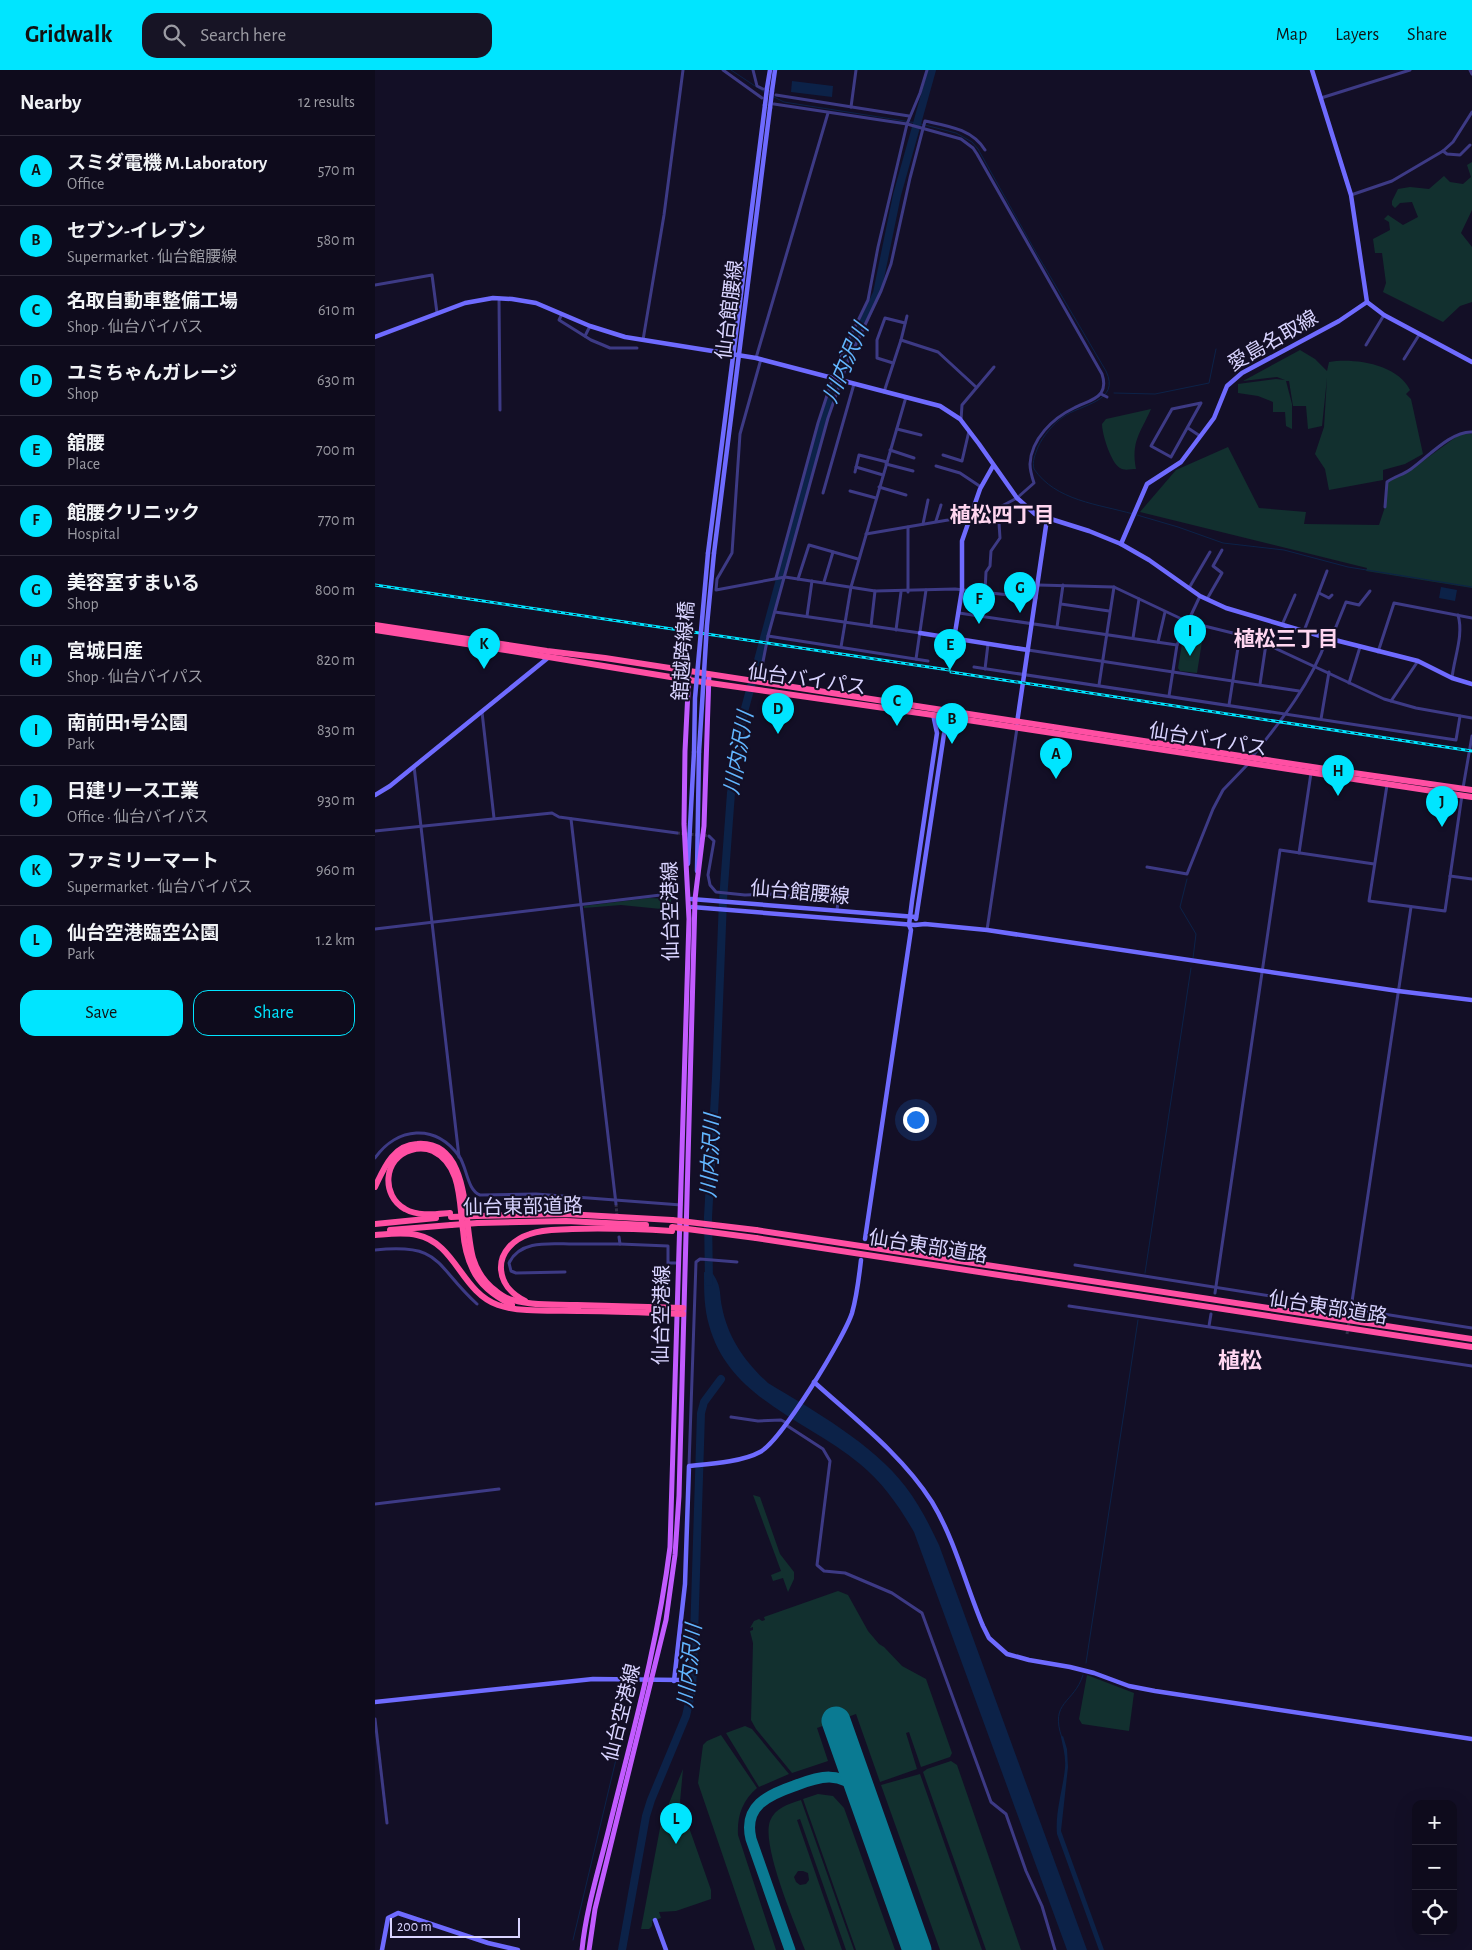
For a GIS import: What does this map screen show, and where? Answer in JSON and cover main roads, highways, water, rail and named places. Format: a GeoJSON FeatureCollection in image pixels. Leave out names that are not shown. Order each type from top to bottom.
{"type":"FeatureCollection","features":[{"type":"Feature","properties":{"kind":"highway","name":"仙台バイパス"},"geometry":{"type":"LineString","coordinates":[[375,625],[709,674],[747,684]]}},
{"type":"Feature","properties":{"kind":"highway","name":"仙台バイパス"},"geometry":{"type":"LineString","coordinates":[[375,630],[549,656],[689,680],[756,684],[1462,792],[1472,796]]}},
{"type":"Feature","properties":{"kind":"highway","name":"仙台バイパス"},"geometry":{"type":"LineString","coordinates":[[1250,760],[1387,785],[1462,792],[1472,790]]}},
{"type":"Feature","properties":{"kind":"highway"},"geometry":{"type":"LineString","coordinates":[[375,1187],[386,1165],[400,1149],[411,1144],[435,1147],[453,1162],[461,1181],[469,1238],[475,1263],[481,1276],[503,1296],[515,1301],[680,1311]]}},
{"type":"Feature","properties":{"kind":"highway"},"geometry":{"type":"LineString","coordinates":[[451,1215],[419,1214],[411,1212],[398,1204],[390,1193],[388,1180],[390,1168],[397,1158],[407,1151],[419,1148],[436,1153],[446,1161],[457,1182],[465,1248],[473,1270],[481,1283],[491,1293],[517,1308]]}},
{"type":"Feature","properties":{"kind":"highway","name":"仙台東部道路"},"geometry":{"type":"LineString","coordinates":[[375,1224],[476,1214],[613,1215],[672,1220],[757,1230],[1472,1339]]}},
{"type":"Feature","properties":{"kind":"highway","name":"仙台東部道路"},"geometry":{"type":"LineString","coordinates":[[375,1233],[477,1223],[566,1221],[705,1231],[1472,1347]]}},
{"type":"Feature","properties":{"kind":"highway"},"geometry":{"type":"LineString","coordinates":[[529,1302],[509,1290],[505,1285],[501,1272],[505,1252],[513,1243],[524,1236],[547,1231],[580,1229],[672,1229]]}},
{"type":"Feature","properties":{"kind":"highway"},"geometry":{"type":"LineString","coordinates":[[375,1233],[416,1234],[432,1241],[445,1250],[471,1286],[483,1297],[505,1308],[552,1311],[680,1311]]}},
{"type":"Feature","properties":{"kind":"main road","name":"仙台空港線"},"geometry":{"type":"LineString","coordinates":[[581,1950],[589,1905],[646,1681],[663,1600],[670,1547],[680,1311],[692,907],[687,899],[685,770],[689,671]]}},
{"type":"Feature","properties":{"kind":"main road","name":"仙台空港線"},"geometry":{"type":"LineString","coordinates":[[589,1950],[595,1909],[666,1620],[675,1555],[679,1496],[679,1263],[692,907],[695,899],[704,826],[709,674]]}},
{"type":"Feature","properties":{"kind":"water"},"geometry":{"type":"Polygon","coordinates":[[[792,81],[833,86],[832,97],[791,92],[792,81]]]}},
{"type":"Feature","properties":{"kind":"water"},"geometry":{"type":"Polygon","coordinates":[[[1441,587],[1457,590],[1455,601],[1439,598],[1441,587]]]}},
{"type":"Feature","properties":{"kind":"water"},"geometry":{"type":"Polygon","coordinates":[[[704,1272],[713,1274],[716,1279],[728,1329],[752,1367],[768,1383],[841,1429],[876,1456],[905,1486],[923,1514],[939,1545],[1087,1950],[1067,1950],[914,1532],[890,1495],[868,1471],[839,1448],[772,1406],[734,1372],[719,1350],[707,1319],[704,1272]]]}},
{"type":"Feature","properties":{"kind":"water"},"geometry":{"type":"Polygon","coordinates":[[[1063,1736],[1067,1749],[1068,1767],[1061,1831],[1104,1950],[1099,1950],[1057,1834],[1058,1809],[1065,1768],[1065,1756],[1061,1737],[1063,1736]]]}},
{"type":"Feature","properties":{"kind":"waterway"},"geometry":{"type":"LineString","coordinates":[[731,70],[764,92]]}},
{"type":"Feature","properties":{"kind":"waterway","name":"川内沢川"},"geometry":{"type":"LineString","coordinates":[[709,1282],[708,1217],[723,900],[731,793],[744,712],[822,424],[838,376],[877,293],[897,195],[932,70]]}},
{"type":"Feature","properties":{"kind":"waterway"},"geometry":{"type":"LineString","coordinates":[[768,94],[784,102],[917,123],[956,133],[972,142],[978,149],[1106,371],[1109,381],[1108,389],[1104,396],[1063,417],[1049,430],[1036,453],[1034,469],[1043,480],[1066,495],[1092,504],[1133,514]]}},
{"type":"Feature","properties":{"kind":"waterway"},"geometry":{"type":"LineString","coordinates":[[1114,393],[1155,394],[1209,383],[1216,349]]}},
{"type":"Feature","properties":{"kind":"waterway"},"geometry":{"type":"LineString","coordinates":[[1137,515],[1223,543],[1284,550],[1348,567],[1472,587]]}},
{"type":"Feature","properties":{"kind":"waterway"},"geometry":{"type":"LineString","coordinates":[[1187,879],[1180,907],[1196,934],[1193,958]]}},
{"type":"Feature","properties":{"kind":"waterway"},"geometry":{"type":"LineString","coordinates":[[1145,1273],[1191,968]]}},
{"type":"Feature","properties":{"kind":"waterway"},"geometry":{"type":"LineString","coordinates":[[1086,1663],[1138,1320]]}},
{"type":"Feature","properties":{"kind":"waterway","name":"川内沢川"},"geometry":{"type":"LineString","coordinates":[[622,1950],[646,1816],[686,1716],[692,1690],[701,1413],[704,1402],[721,1379]]}},
{"type":"Feature","properties":{"kind":"waterway"},"geometry":{"type":"LineString","coordinates":[[1062,1738],[1059,1726],[1061,1709],[1079,1685],[1083,1675]]}},
{"type":"Feature","properties":{"kind":"waterway"},"geometry":{"type":"LineString","coordinates":[[573,1940],[633,1688]]}},
{"type":"Feature","properties":{"kind":"tunnel"},"geometry":{"type":"LineString","coordinates":[[677,833],[709,836]]}},
{"type":"Feature","properties":{"kind":"tunnel"},"geometry":{"type":"LineString","coordinates":[[616,1204],[617,1216]]}},
{"type":"Feature","properties":{"kind":"tunnel"},"geometry":{"type":"LineString","coordinates":[[1347,1334],[1350,1315]]}},
{"type":"Feature","properties":{"kind":"railway"},"geometry":{"type":"LineString","coordinates":[[375,585],[949,670]]}},
{"type":"Feature","properties":{"kind":"railway"},"geometry":{"type":"LineString","coordinates":[[951,672],[1472,751]]}},
{"type":"Feature","properties":{"kind":"place","name":"美容室すまいる"},"geometry":{"type":"Point","coordinates":[1020,613]}},
{"type":"Feature","properties":{"kind":"place","name":"館腰クリニック"},"geometry":{"type":"Point","coordinates":[979,624]}},
{"type":"Feature","properties":{"kind":"place","name":"南前田1号公園"},"geometry":{"type":"Point","coordinates":[1190,656]}},
{"type":"Feature","properties":{"kind":"place","name":"ファミリーマート"},"geometry":{"type":"Point","coordinates":[484,669]}},
{"type":"Feature","properties":{"kind":"place","name":"舘腰"},"geometry":{"type":"Point","coordinates":[950,670]}},
{"type":"Feature","properties":{"kind":"place","name":"名取自動車整備工場"},"geometry":{"type":"Point","coordinates":[897,726]}},
{"type":"Feature","properties":{"kind":"place","name":"ユミちゃんガレージ"},"geometry":{"type":"Point","coordinates":[778,734]}},
{"type":"Feature","properties":{"kind":"place","name":"セブン-イレブン"},"geometry":{"type":"Point","coordinates":[952,744]}},
{"type":"Feature","properties":{"kind":"place","name":"スミダ電機 M.Laboratory"},"geometry":{"type":"Point","coordinates":[1056,779]}},
{"type":"Feature","properties":{"kind":"place","name":"宮城日産"},"geometry":{"type":"Point","coordinates":[1338,796]}},
{"type":"Feature","properties":{"kind":"place","name":"日建リース工業"},"geometry":{"type":"Point","coordinates":[1442,827]}},
{"type":"Feature","properties":{"kind":"place","name":"仙台空港臨空公園"},"geometry":{"type":"Point","coordinates":[676,1844]}},
{"type":"Feature","properties":{"kind":"district","name":"植松四丁目"},"geometry":{"type":"Point","coordinates":[1002,515]}},
{"type":"Feature","properties":{"kind":"district","name":"植松三丁目"},"geometry":{"type":"Point","coordinates":[1286,639]}},
{"type":"Feature","properties":{"kind":"district","name":"植松"},"geometry":{"type":"Point","coordinates":[1240,1361]}}]}
